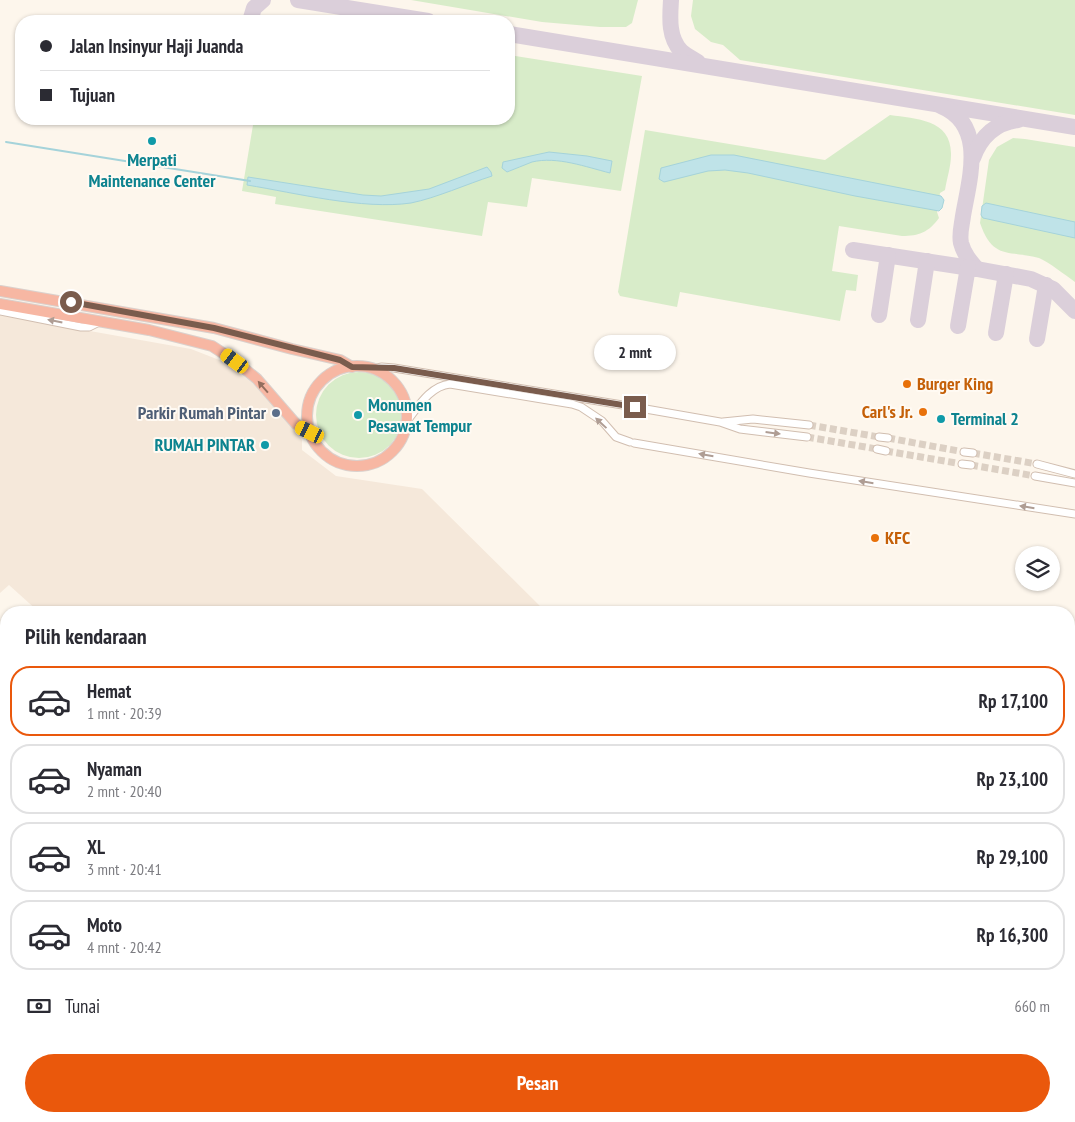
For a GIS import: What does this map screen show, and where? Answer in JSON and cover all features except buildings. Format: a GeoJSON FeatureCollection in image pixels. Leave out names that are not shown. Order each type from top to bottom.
{"type":"FeatureCollection","features":[{"type":"Feature","properties":{"kind":"highway"},"geometry":{"type":"LineString","coordinates":[[0,290],[214,328],[340,360],[352,367]]}},
{"type":"Feature","properties":{"kind":"highway"},"geometry":{"type":"LineString","coordinates":[[69,315],[71,302]]}},
{"type":"Feature","properties":{"kind":"highway"},"geometry":{"type":"LineString","coordinates":[[0,304],[101,321],[184,338],[212,346],[235,361],[257,379],[296,424],[310,432]]}},
{"type":"Feature","properties":{"kind":"highway"},"geometry":{"type":"LineString","coordinates":[[352,367],[372,369],[387,376],[399,388],[407,409],[405,432],[395,449],[379,461],[360,466],[344,464],[327,456],[318,448],[307,422],[310,400],[322,381],[341,369],[352,367]]}},
{"type":"Feature","properties":{"kind":"street"},"geometry":{"type":"LineString","coordinates":[[0,311],[80,327],[88,327],[101,321]]}},
{"type":"Feature","properties":{"kind":"street"},"geometry":{"type":"LineString","coordinates":[[372,369],[382,367],[394,368],[720,422],[740,429],[807,437]]}},
{"type":"Feature","properties":{"kind":"street"},"geometry":{"type":"LineString","coordinates":[[407,421],[432,391],[443,385],[450,384],[572,404],[581,407],[602,421],[613,435],[632,442],[809,474],[1075,514]]}},
{"type":"Feature","properties":{"kind":"street"},"geometry":{"type":"LineString","coordinates":[[720,422],[754,419],[809,425]]}},
{"type":"Feature","properties":{"kind":"street"},"geometry":{"type":"LineString","coordinates":[[879,437],[888,438]]}},
{"type":"Feature","properties":{"kind":"street"},"geometry":{"type":"LineString","coordinates":[[877,449],[886,451]]}},
{"type":"Feature","properties":{"kind":"street"},"geometry":{"type":"LineString","coordinates":[[964,452],[973,453]]}},
{"type":"Feature","properties":{"kind":"street"},"geometry":{"type":"LineString","coordinates":[[962,464],[971,466]]}},
{"type":"Feature","properties":{"kind":"street"},"geometry":{"type":"LineString","coordinates":[[1038,464],[1075,474]]}},
{"type":"Feature","properties":{"kind":"street"},"geometry":{"type":"LineString","coordinates":[[1035,476],[1075,483]]}},
{"type":"Feature","properties":{"kind":"shaded area"},"geometry":{"type":"Polygon","coordinates":[[[0,315],[191,349],[227,363],[261,390],[302,440],[302,450],[336,476],[422,489],[540,606],[32,606],[9,585],[0,593],[0,315]]]}},
{"type":"Feature","properties":{"kind":"green space"},"geometry":{"type":"Polygon","coordinates":[[[411,0],[638,0],[632,23],[626,27],[600,27],[542,22],[515,17],[515,15],[500,15],[411,0]]]}},
{"type":"Feature","properties":{"kind":"green space"},"geometry":{"type":"Polygon","coordinates":[[[693,0],[1075,0],[1075,115],[740,60],[723,45],[711,42],[695,29],[691,16],[693,0]]]}},
{"type":"Feature","properties":{"kind":"green space"},"geometry":{"type":"Polygon","coordinates":[[[515,56],[642,76],[621,191],[532,178],[527,207],[488,202],[482,236],[275,204],[276,197],[242,191],[253,125],[515,125],[515,56]]]}},
{"type":"Feature","properties":{"kind":"green space"},"geometry":{"type":"Polygon","coordinates":[[[890,115],[931,123],[946,134],[950,143],[951,159],[945,190],[940,193],[937,212],[939,218],[927,230],[908,236],[839,226],[832,271],[858,275],[856,291],[846,290],[840,321],[680,292],[677,307],[620,296],[618,292],[645,130],[825,160],[890,115]]]}},
{"type":"Feature","properties":{"kind":"green space"},"geometry":{"type":"Polygon","coordinates":[[[1013,138],[1075,147],[1075,282],[1039,258],[1010,253],[996,248],[985,235],[980,223],[989,160],[997,147],[1013,138]]]}},
{"type":"Feature","properties":{"kind":"green space"},"geometry":{"type":"Polygon","coordinates":[[[359,372],[376,375],[390,384],[399,398],[402,415],[399,432],[390,446],[376,455],[359,458],[342,455],[328,446],[319,432],[316,415],[319,398],[328,384],[342,375],[359,372]]]}},
{"type":"Feature","properties":{"kind":"water"},"geometry":{"type":"Polygon","coordinates":[[[549,152],[612,161],[610,173],[551,160],[532,162],[507,172],[502,168],[503,162],[549,152]]]}},
{"type":"Feature","properties":{"kind":"water"},"geometry":{"type":"Polygon","coordinates":[[[711,155],[734,155],[941,196],[944,200],[939,211],[725,170],[708,171],[664,182],[659,179],[661,168],[711,155]]]}},
{"type":"Feature","properties":{"kind":"water"},"geometry":{"type":"Polygon","coordinates":[[[487,167],[492,176],[421,201],[392,205],[329,200],[247,185],[248,177],[363,195],[381,196],[429,189],[487,167]]]}},
{"type":"Feature","properties":{"kind":"water"},"geometry":{"type":"Polygon","coordinates":[[[986,203],[1075,222],[1075,238],[983,218],[981,215],[982,206],[986,203]]]}},
{"type":"Feature","properties":{"kind":"waterway"},"geometry":{"type":"LineString","coordinates":[[6,142],[250,181]]}},
{"type":"Feature","properties":{"kind":"taxiway"},"geometry":{"type":"LineString","coordinates":[[252,15],[254,8],[263,0]]}},
{"type":"Feature","properties":{"kind":"taxiway"},"geometry":{"type":"LineString","coordinates":[[298,0],[391,15]]}},
{"type":"Feature","properties":{"kind":"taxiway"},"geometry":{"type":"LineString","coordinates":[[671,0],[671,27],[674,40],[681,51],[698,62]]}},
{"type":"Feature","properties":{"kind":"taxiway"},"geometry":{"type":"LineString","coordinates":[[515,35],[1075,127]]}},
{"type":"Feature","properties":{"kind":"taxiway"},"geometry":{"type":"LineString","coordinates":[[941,106],[955,115],[965,126],[970,140],[971,170],[960,240],[966,254],[977,269]]}},
{"type":"Feature","properties":{"kind":"taxiway"},"geometry":{"type":"LineString","coordinates":[[973,158],[980,143],[990,132],[1002,124],[1018,120]]}},
{"type":"Feature","properties":{"kind":"taxiway"},"geometry":{"type":"LineString","coordinates":[[853,250],[1031,279],[1053,289],[1075,311]]}},
{"type":"Feature","properties":{"kind":"taxiway"},"geometry":{"type":"LineString","coordinates":[[879,315],[888,255]]}},
{"type":"Feature","properties":{"kind":"taxiway"},"geometry":{"type":"LineString","coordinates":[[918,320],[927,261]]}},
{"type":"Feature","properties":{"kind":"taxiway"},"geometry":{"type":"LineString","coordinates":[[958,326],[968,267]]}},
{"type":"Feature","properties":{"kind":"taxiway"},"geometry":{"type":"LineString","coordinates":[[996,333],[1006,274]]}},
{"type":"Feature","properties":{"kind":"taxiway"},"geometry":{"type":"LineString","coordinates":[[1037,339],[1046,285]]}},
{"type":"Feature","properties":{"kind":"tunnel"},"geometry":{"type":"LineString","coordinates":[[809,425],[879,437]]}},
{"type":"Feature","properties":{"kind":"tunnel"},"geometry":{"type":"LineString","coordinates":[[807,437],[877,449]]}},
{"type":"Feature","properties":{"kind":"tunnel"},"geometry":{"type":"LineString","coordinates":[[888,438],[964,452]]}},
{"type":"Feature","properties":{"kind":"tunnel"},"geometry":{"type":"LineString","coordinates":[[886,451],[962,464]]}},
{"type":"Feature","properties":{"kind":"tunnel"},"geometry":{"type":"LineString","coordinates":[[973,453],[1037,464]]}},
{"type":"Feature","properties":{"kind":"tunnel"},"geometry":{"type":"LineString","coordinates":[[971,465],[1035,476]]}},
{"type":"Feature","properties":{"kind":"place","name":"Merpati Maintenance Center"},"geometry":{"type":"Point","coordinates":[152,141]}},
{"type":"Feature","properties":{"kind":"place","name":"Burger King"},"geometry":{"type":"Point","coordinates":[907,384]}},
{"type":"Feature","properties":{"kind":"place","name":"Carl's Jr."},"geometry":{"type":"Point","coordinates":[923,412]}},
{"type":"Feature","properties":{"kind":"place","name":"Parkir Rumah Pintar"},"geometry":{"type":"Point","coordinates":[276,413]}},
{"type":"Feature","properties":{"kind":"place","name":"Monumen Pesawat Tempur"},"geometry":{"type":"Point","coordinates":[358,415]}},
{"type":"Feature","properties":{"kind":"place","name":"Terminal 2"},"geometry":{"type":"Point","coordinates":[941,419]}},
{"type":"Feature","properties":{"kind":"place","name":"RUMAH PINTAR"},"geometry":{"type":"Point","coordinates":[265,445]}},
{"type":"Feature","properties":{"kind":"place","name":"KFC"},"geometry":{"type":"Point","coordinates":[875,538]}},
{"type":"Feature","properties":{"kind":"route"},"geometry":{"type":"LineString","coordinates":[[71,302],[214,328],[344,361],[352,367],[358,366],[372,369],[382,367],[394,368],[635,407]]}}]}
